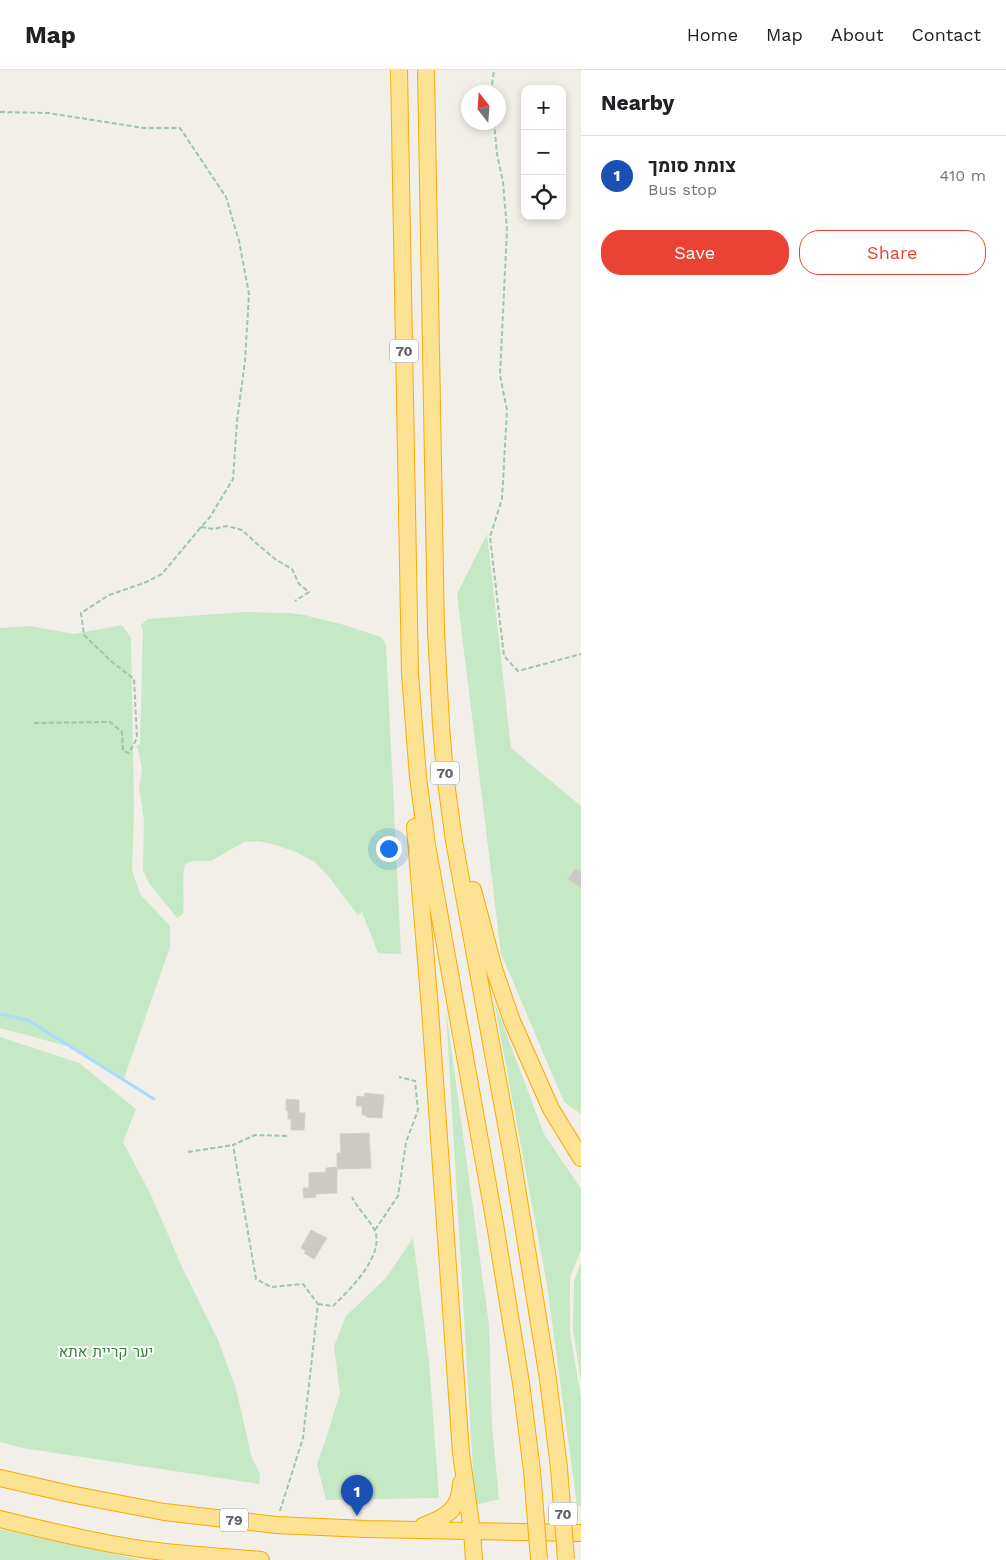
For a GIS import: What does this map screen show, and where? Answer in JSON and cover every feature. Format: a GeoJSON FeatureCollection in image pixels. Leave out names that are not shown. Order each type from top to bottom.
{"type":"FeatureCollection","features":[{"type":"Feature","properties":{"kind":"highway","name":"70"},"geometry":{"type":"LineString","coordinates":[[399,70],[409,632],[418,777],[427,845],[485,1162],[521,1383],[532,1470],[539,1560]]}},
{"type":"Feature","properties":{"kind":"highway","name":"70"},"geometry":{"type":"LineString","coordinates":[[426,70],[436,632],[445,774],[454,841],[512,1158],[548,1379],[559,1468],[566,1560]]}},
{"type":"Feature","properties":{"kind":"highway"},"geometry":{"type":"LineString","coordinates":[[409,632],[417,860],[430,1009],[461,1454],[460,1497],[456,1505],[441,1520],[416,1530]]}},
{"type":"Feature","properties":{"kind":"highway"},"geometry":{"type":"LineString","coordinates":[[441,725],[467,869],[494,968],[512,1021],[551,1109],[581,1158]]}},
{"type":"Feature","properties":{"kind":"highway"},"geometry":{"type":"LineString","coordinates":[[461,1454],[472,1530],[474,1560]]}},
{"type":"Feature","properties":{"kind":"highway","name":"79"},"geometry":{"type":"LineString","coordinates":[[0,1478],[164,1512],[276,1525],[581,1533]]}},
{"type":"Feature","properties":{"kind":"highway"},"geometry":{"type":"LineString","coordinates":[[0,1519],[81,1539],[134,1548],[260,1560]]}},
{"type":"Feature","properties":{"kind":"path"},"geometry":{"type":"LineString","coordinates":[[492,85],[494,70]]}},
{"type":"Feature","properties":{"kind":"path"},"geometry":{"type":"LineString","coordinates":[[0,112],[48,113],[144,128],[180,128],[226,197],[239,241],[249,294],[245,361],[237,421],[233,479],[210,517],[162,574],[144,583],[109,595],[81,613],[84,635],[111,661],[134,678],[137,738],[129,753],[123,751],[122,732],[110,722],[34,723]]}},
{"type":"Feature","properties":{"kind":"path"},"geometry":{"type":"LineString","coordinates":[[495,130],[497,154],[503,182],[507,230],[500,375],[507,410],[502,500],[490,537],[504,656],[518,671],[581,654]]}},
{"type":"Feature","properties":{"kind":"path"},"geometry":{"type":"LineString","coordinates":[[201,527],[213,529],[227,526],[242,530],[275,559],[292,569],[299,584],[309,592],[295,601]]}},
{"type":"Feature","properties":{"kind":"path"},"geometry":{"type":"LineString","coordinates":[[375,1230],[398,1196],[406,1142],[418,1110],[415,1081],[399,1076]]}},
{"type":"Feature","properties":{"kind":"path"},"geometry":{"type":"LineString","coordinates":[[188,1152],[233,1144],[255,1136],[288,1136]]}},
{"type":"Feature","properties":{"kind":"path"},"geometry":{"type":"LineString","coordinates":[[233,1144],[256,1279],[270,1287],[303,1284],[318,1304],[303,1438],[276,1525]]}},
{"type":"Feature","properties":{"kind":"path"},"geometry":{"type":"LineString","coordinates":[[318,1304],[333,1306],[354,1286],[376,1250],[375,1230],[352,1197]]}},
{"type":"Feature","properties":{"kind":"green space"},"geometry":{"type":"Polygon","coordinates":[[[487,534],[511,748],[581,806],[581,1114],[564,1102],[501,953],[457,594],[487,534]]]}},
{"type":"Feature","properties":{"kind":"green space"},"geometry":{"type":"Polygon","coordinates":[[[245,612],[304,615],[341,624],[381,637],[386,645],[401,954],[378,953],[362,912],[358,915],[315,862],[296,852],[276,845],[258,841],[244,842],[211,861],[194,861],[185,864],[183,876],[183,914],[177,918],[149,883],[143,870],[144,820],[139,788],[142,770],[136,746],[140,744],[143,629],[141,625],[148,619],[245,612]]]}},
{"type":"Feature","properties":{"kind":"green space"},"geometry":{"type":"Polygon","coordinates":[[[122,625],[131,638],[134,809],[132,870],[140,894],[170,926],[170,947],[123,1081],[71,1047],[0,1028],[0,628],[30,626],[74,634],[122,625]]]}},
{"type":"Feature","properties":{"kind":"green space"},"geometry":{"type":"Polygon","coordinates":[[[494,1001],[544,1134],[581,1189],[581,1250],[570,1277],[570,1333],[581,1397],[581,1506],[577,1506],[547,1285],[494,1001]]]}},
{"type":"Feature","properties":{"kind":"green space"},"geometry":{"type":"Polygon","coordinates":[[[446,1010],[489,1325],[492,1426],[499,1499],[475,1505],[446,1010]]]}},
{"type":"Feature","properties":{"kind":"green space","name":"יער קריית אתא"},"geometry":{"type":"Polygon","coordinates":[[[0,1037],[79,1063],[136,1109],[123,1142],[150,1193],[182,1267],[218,1340],[236,1389],[252,1459],[260,1473],[259,1484],[23,1448],[0,1442],[0,1037]]]}},
{"type":"Feature","properties":{"kind":"green space"},"geometry":{"type":"Polygon","coordinates":[[[413,1238],[429,1361],[439,1498],[326,1500],[317,1464],[340,1393],[334,1346],[346,1316],[386,1278],[413,1238]]]}},
{"type":"Feature","properties":{"kind":"green space"},"geometry":{"type":"Polygon","coordinates":[[[581,1263],[581,1380],[573,1330],[574,1280],[581,1263]]]}},
{"type":"Feature","properties":{"kind":"green space"},"geometry":{"type":"Polygon","coordinates":[[[0,1529],[141,1560],[0,1560],[0,1529]]]}},
{"type":"Feature","properties":{"kind":"building"},"geometry":{"type":"Polygon","coordinates":[[[575,869],[581,872],[581,888],[568,879],[575,869]]]}},
{"type":"Feature","properties":{"kind":"building"},"geometry":{"type":"Polygon","coordinates":[[[365,1093],[384,1095],[382,1118],[362,1115],[362,1106],[356,1106],[357,1096],[364,1097],[365,1093]]]}},
{"type":"Feature","properties":{"kind":"building"},"geometry":{"type":"Polygon","coordinates":[[[286,1099],[299,1100],[299,1113],[305,1113],[304,1130],[291,1130],[291,1119],[288,1119],[288,1111],[286,1111],[286,1099]]]}},
{"type":"Feature","properties":{"kind":"building"},"geometry":{"type":"Polygon","coordinates":[[[369,1133],[371,1168],[337,1169],[337,1153],[341,1153],[340,1134],[369,1133]]]}},
{"type":"Feature","properties":{"kind":"building"},"geometry":{"type":"Polygon","coordinates":[[[337,1167],[337,1193],[316,1194],[316,1197],[304,1198],[303,1188],[309,1188],[309,1173],[326,1172],[326,1168],[337,1167]]]}},
{"type":"Feature","properties":{"kind":"building"},"geometry":{"type":"Polygon","coordinates":[[[311,1230],[327,1238],[314,1259],[304,1253],[306,1251],[301,1248],[311,1230]]]}},
{"type":"Feature","properties":{"kind":"waterway"},"geometry":{"type":"LineString","coordinates":[[0,1014],[28,1020],[154,1099]]}},
{"type":"Feature","properties":{"kind":"place","name":"צומת סומך"},"geometry":{"type":"Point","coordinates":[357,1516]}}]}
